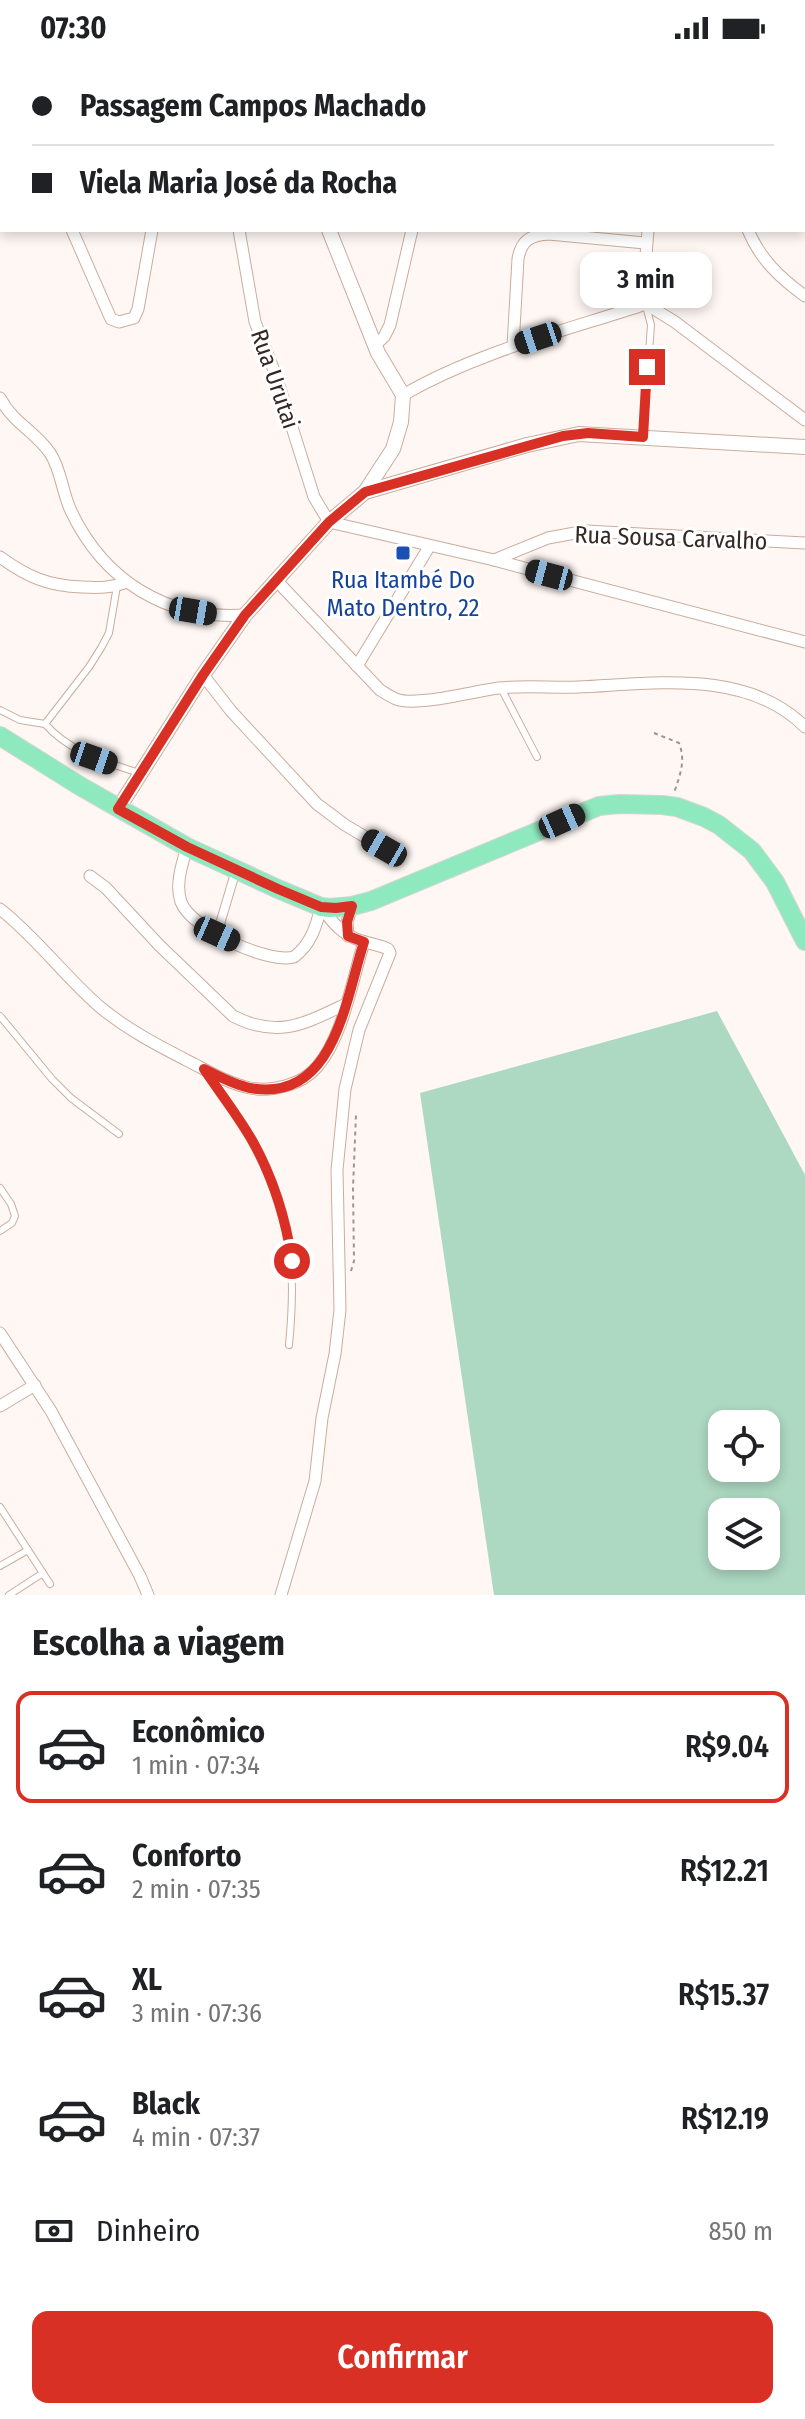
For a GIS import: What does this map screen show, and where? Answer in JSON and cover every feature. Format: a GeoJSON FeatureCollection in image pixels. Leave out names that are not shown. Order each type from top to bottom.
{"type":"FeatureCollection","features":[{"type":"Feature","properties":{"kind":"main road"},"geometry":{"type":"LineString","coordinates":[[0,736],[118,809],[187,847],[321,907],[336,908],[371,901],[599,806],[644,803],[689,810],[719,825],[752,851],[775,882],[805,941]]}},
{"type":"Feature","properties":{"kind":"street"},"geometry":{"type":"LineString","coordinates":[[73,232],[111,319],[126,321],[134,318],[138,309],[152,232]]}},
{"type":"Feature","properties":{"kind":"street","name":"Rua Urutai"},"geometry":{"type":"LineString","coordinates":[[239,232],[255,322],[275,373],[314,497],[329,522]]}},
{"type":"Feature","properties":{"kind":"street"},"geometry":{"type":"LineString","coordinates":[[118,809],[245,615],[329,522],[365,492],[393,449],[401,422],[404,394],[375,345],[330,232]]}},
{"type":"Feature","properties":{"kind":"street"},"geometry":{"type":"LineString","coordinates":[[375,345],[390,325],[412,232]]}},
{"type":"Feature","properties":{"kind":"street"},"geometry":{"type":"LineString","coordinates":[[749,232],[775,272],[805,296]]}},
{"type":"Feature","properties":{"kind":"street"},"geometry":{"type":"LineString","coordinates":[[513,346],[518,259],[521,246],[526,241],[549,234],[646,236],[643,294],[646,304],[675,322],[805,420]]}},
{"type":"Feature","properties":{"kind":"street"},"geometry":{"type":"LineString","coordinates":[[404,394],[437,375],[513,346],[646,304]]}},
{"type":"Feature","properties":{"kind":"street"},"geometry":{"type":"LineString","coordinates":[[0,398],[10,414],[50,452],[65,499],[78,525],[122,584],[184,609],[217,616],[245,615]]}},
{"type":"Feature","properties":{"kind":"street"},"geometry":{"type":"LineString","coordinates":[[365,492],[563,436],[588,433],[805,447]]}},
{"type":"Feature","properties":{"kind":"street"},"geometry":{"type":"LineString","coordinates":[[329,522],[494,560],[805,642]]}},
{"type":"Feature","properties":{"kind":"street","name":"Rua Sousa Carvalho"},"geometry":{"type":"LineString","coordinates":[[494,560],[548,538],[586,531],[805,543]]}},
{"type":"Feature","properties":{"kind":"street"},"geometry":{"type":"LineString","coordinates":[[357,666],[429,547]]}},
{"type":"Feature","properties":{"kind":"street"},"geometry":{"type":"LineString","coordinates":[[0,557],[17,570],[45,583],[101,588],[122,584]]}},
{"type":"Feature","properties":{"kind":"street"},"geometry":{"type":"LineString","coordinates":[[276,580],[380,690],[398,700],[413,701],[501,688],[685,683],[724,687],[760,697],[804,723]]}},
{"type":"Feature","properties":{"kind":"street"},"geometry":{"type":"LineString","coordinates":[[203,675],[231,711],[317,804],[384,848]]}},
{"type":"Feature","properties":{"kind":"street"},"geometry":{"type":"LineString","coordinates":[[187,847],[180,875],[182,904],[201,926],[217,934],[261,953],[289,959],[299,954],[316,930],[321,907]]}},
{"type":"Feature","properties":{"kind":"street"},"geometry":{"type":"LineString","coordinates":[[217,934],[236,870]]}},
{"type":"Feature","properties":{"kind":"street"},"geometry":{"type":"LineString","coordinates":[[90,876],[106,888],[159,945],[233,1016],[245,1022],[263,1028],[284,1027],[309,1021],[346,1004]]}},
{"type":"Feature","properties":{"kind":"street"},"geometry":{"type":"LineString","coordinates":[[348,936],[347,922],[352,906]]}},
{"type":"Feature","properties":{"kind":"street"},"geometry":{"type":"LineString","coordinates":[[281,1595],[315,1481],[322,1418],[335,1354],[340,1310],[337,1170],[350,1058],[389,959],[388,949],[340,932],[321,907]]}},
{"type":"Feature","properties":{"kind":"street"},"geometry":{"type":"LineString","coordinates":[[0,909],[100,1007],[148,1041],[204,1069],[252,1088],[278,1088],[308,1077],[325,1057],[346,1004],[364,942]]}},
{"type":"Feature","properties":{"kind":"street"},"geometry":{"type":"LineString","coordinates":[[0,1333],[51,1411],[148,1595]]}},
{"type":"Feature","properties":{"kind":"street"},"geometry":{"type":"LineString","coordinates":[[0,1406],[35,1385]]}},
{"type":"Feature","properties":{"kind":"lane"},"geometry":{"type":"LineString","coordinates":[[643,437],[651,325],[646,304]]}},
{"type":"Feature","properties":{"kind":"lane"},"geometry":{"type":"LineString","coordinates":[[45,724],[101,648],[109,633],[122,584]]}},
{"type":"Feature","properties":{"kind":"lane"},"geometry":{"type":"LineString","coordinates":[[501,688],[537,757]]}},
{"type":"Feature","properties":{"kind":"lane"},"geometry":{"type":"LineString","coordinates":[[0,710],[20,720],[45,724],[57,738],[73,749],[140,774]]}},
{"type":"Feature","properties":{"kind":"lane"},"geometry":{"type":"LineString","coordinates":[[0,1016],[71,1098],[119,1134]]}},
{"type":"Feature","properties":{"kind":"lane"},"geometry":{"type":"LineString","coordinates":[[204,1069],[252,1139],[287,1227],[292,1261],[289,1345]]}},
{"type":"Feature","properties":{"kind":"lane"},"geometry":{"type":"LineString","coordinates":[[0,1188],[15,1216],[12,1223],[0,1231]]}},
{"type":"Feature","properties":{"kind":"lane"},"geometry":{"type":"LineString","coordinates":[[0,1507],[50,1584]]}},
{"type":"Feature","properties":{"kind":"lane"},"geometry":{"type":"LineString","coordinates":[[0,1566],[28,1550]]}},
{"type":"Feature","properties":{"kind":"lane"},"geometry":{"type":"LineString","coordinates":[[9,1595],[43,1573]]}},
{"type":"Feature","properties":{"kind":"path"},"geometry":{"type":"LineString","coordinates":[[654,733],[679,743],[682,752],[682,770],[670,806]]}},
{"type":"Feature","properties":{"kind":"path"},"geometry":{"type":"LineString","coordinates":[[350,1276],[354,1261],[355,1113]]}},
{"type":"Feature","properties":{"kind":"green space"},"geometry":{"type":"Polygon","coordinates":[[[717,1011],[805,1175],[805,1595],[494,1595],[420,1093],[717,1011]]]}},
{"type":"Feature","properties":{"kind":"place","name":"Rua Itambé Do Mato Dentro, 22"},"geometry":{"type":"Point","coordinates":[403,553]}},
{"type":"Feature","properties":{"kind":"route"},"geometry":{"type":"LineString","coordinates":[[292,1261],[287,1227],[259,1154],[204,1069],[233,1083],[262,1089],[278,1088],[298,1081],[315,1070],[333,1039],[364,942],[348,936],[347,922],[352,906],[321,907],[187,847],[118,809],[245,615],[329,522],[365,492],[480,458],[563,436],[588,433],[643,437],[647,367]]}}]}
